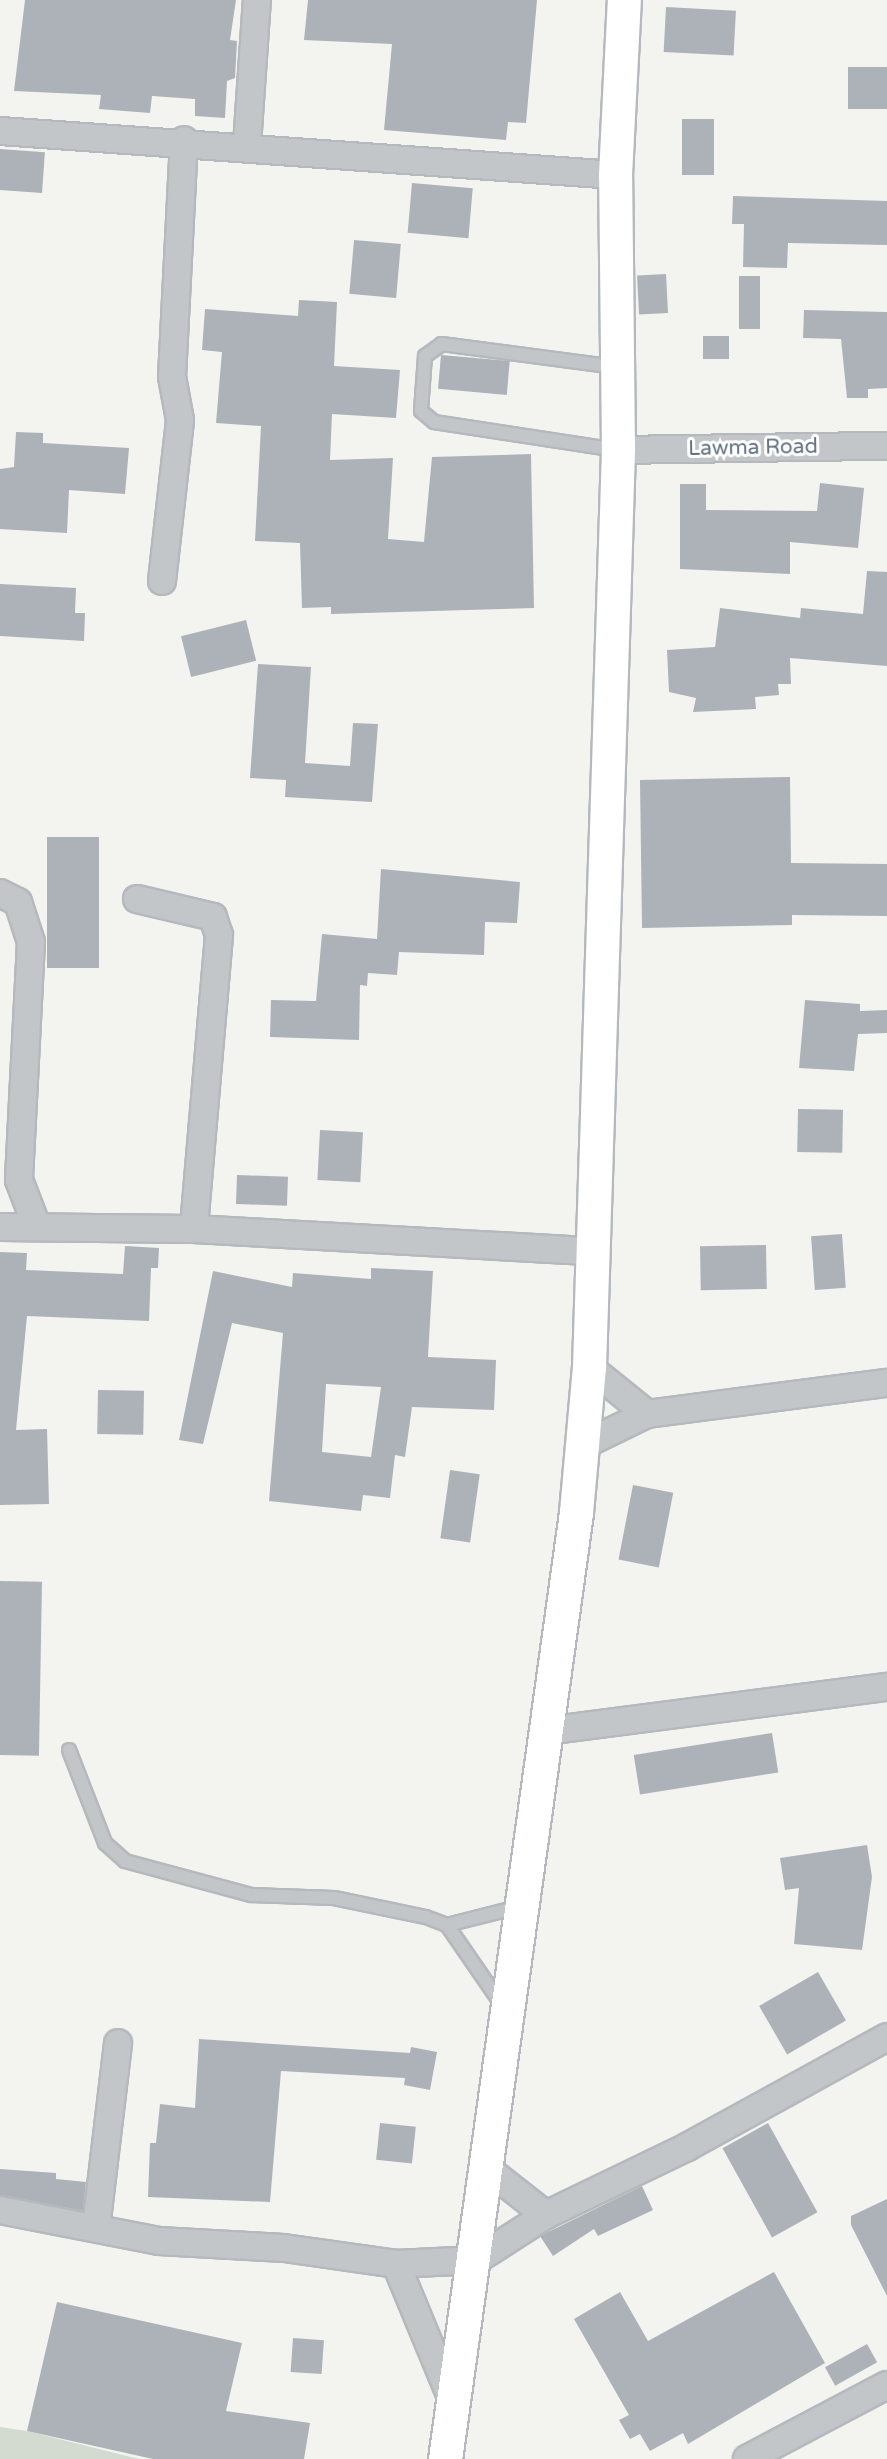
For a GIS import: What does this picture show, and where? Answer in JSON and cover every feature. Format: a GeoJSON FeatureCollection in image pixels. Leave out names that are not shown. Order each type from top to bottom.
{"type":"FeatureCollection","features":[{"type":"Feature","properties":{"kind":"main road"},"geometry":{"type":"LineString","coordinates":[[446,2459],[476,2260],[486,2168],[546,1731],[589,1367],[618,450],[619,368],[615,176],[624,0]]}},
{"type":"Feature","properties":{"kind":"street"},"geometry":{"type":"LineString","coordinates":[[247,145],[257,0]]}},
{"type":"Feature","properties":{"kind":"street"},"geometry":{"type":"LineString","coordinates":[[0,131],[184,140],[615,176]]}},
{"type":"Feature","properties":{"kind":"street"},"geometry":{"type":"LineString","coordinates":[[162,581],[180,420],[172,377],[184,140]]}},
{"type":"Feature","properties":{"kind":"street","name":"Lawma Road"},"geometry":{"type":"LineString","coordinates":[[618,450],[887,446]]}},
{"type":"Feature","properties":{"kind":"street"},"geometry":{"type":"LineString","coordinates":[[0,892],[18,902],[31,942],[19,1180],[37,1227]]}},
{"type":"Feature","properties":{"kind":"street"},"geometry":{"type":"LineString","coordinates":[[137,899],[213,917],[219,935],[194,1229]]}},
{"type":"Feature","properties":{"kind":"street"},"geometry":{"type":"LineString","coordinates":[[0,1227],[194,1229],[591,1251]]}},
{"type":"Feature","properties":{"kind":"street"},"geometry":{"type":"LineString","coordinates":[[589,1367],[647,1414]]}},
{"type":"Feature","properties":{"kind":"street"},"geometry":{"type":"LineString","coordinates":[[581,1446],[647,1414],[887,1383]]}},
{"type":"Feature","properties":{"kind":"street"},"geometry":{"type":"LineString","coordinates":[[546,1731],[887,1687]]}},
{"type":"Feature","properties":{"kind":"street"},"geometry":{"type":"LineString","coordinates":[[0,2210],[159,2241],[284,2248],[396,2264],[476,2260],[546,2215],[687,2147],[887,2037]]}},
{"type":"Feature","properties":{"kind":"street"},"geometry":{"type":"LineString","coordinates":[[96,2228],[118,2043]]}},
{"type":"Feature","properties":{"kind":"street"},"geometry":{"type":"LineString","coordinates":[[486,2168],[546,2215]]}},
{"type":"Feature","properties":{"kind":"street"},"geometry":{"type":"LineString","coordinates":[[396,2264],[454,2404]]}},
{"type":"Feature","properties":{"kind":"street"},"geometry":{"type":"LineString","coordinates":[[747,2459],[887,2385]]}},
{"type":"Feature","properties":{"kind":"lane"},"geometry":{"type":"LineString","coordinates":[[618,450],[434,422],[421,411],[425,356],[442,344],[619,368]]}},
{"type":"Feature","properties":{"kind":"lane"},"geometry":{"type":"LineString","coordinates":[[69,1750],[105,1843],[125,1861],[251,1895],[368,1903],[447,1925],[522,1906]]}},
{"type":"Feature","properties":{"kind":"lane"},"geometry":{"type":"LineString","coordinates":[[447,1925],[508,2013]]}},
{"type":"Feature","properties":{"kind":"shaded area"},"geometry":{"type":"Polygon","coordinates":[[[0,2427],[27,2431],[139,2459],[0,2459],[0,2427]]]}},
{"type":"Feature","properties":{"kind":"building"},"geometry":{"type":"Polygon","coordinates":[[[25,0],[236,0],[230,40],[237,41],[235,78],[227,81],[225,118],[195,116],[195,99],[152,96],[150,113],[99,109],[101,95],[14,91],[25,0]]]}},
{"type":"Feature","properties":{"kind":"building"},"geometry":{"type":"Polygon","coordinates":[[[308,0],[537,0],[526,123],[508,122],[506,140],[384,130],[392,44],[304,40],[308,0]]]}},
{"type":"Feature","properties":{"kind":"building"},"geometry":{"type":"Polygon","coordinates":[[[666,7],[736,11],[734,56],[664,52],[666,7]]]}},
{"type":"Feature","properties":{"kind":"building"},"geometry":{"type":"Polygon","coordinates":[[[848,67],[887,67],[887,109],[848,109],[848,67]]]}},
{"type":"Feature","properties":{"kind":"building"},"geometry":{"type":"Polygon","coordinates":[[[682,119],[714,119],[714,175],[682,175],[682,119]]]}},
{"type":"Feature","properties":{"kind":"building"},"geometry":{"type":"Polygon","coordinates":[[[0,149],[45,152],[42,193],[0,190],[0,149]]]}},
{"type":"Feature","properties":{"kind":"building"},"geometry":{"type":"Polygon","coordinates":[[[412,183],[473,188],[468,238],[408,233],[412,183]]]}},
{"type":"Feature","properties":{"kind":"building"},"geometry":{"type":"Polygon","coordinates":[[[733,196],[887,201],[887,245],[788,243],[787,268],[743,267],[744,224],[732,224],[733,196]]]}},
{"type":"Feature","properties":{"kind":"building"},"geometry":{"type":"Polygon","coordinates":[[[354,240],[401,244],[396,298],[349,294],[354,240]]]}},
{"type":"Feature","properties":{"kind":"building"},"geometry":{"type":"Polygon","coordinates":[[[666,274],[668,313],[639,314],[637,276],[666,274]]]}},
{"type":"Feature","properties":{"kind":"building"},"geometry":{"type":"Polygon","coordinates":[[[739,276],[760,276],[760,329],[739,329],[739,276]]]}},
{"type":"Feature","properties":{"kind":"building"},"geometry":{"type":"Polygon","coordinates":[[[299,300],[337,302],[334,366],[400,370],[396,418],[332,414],[330,460],[393,458],[388,539],[424,542],[432,457],[531,454],[534,608],[331,614],[331,607],[302,608],[300,543],[255,541],[261,426],[216,423],[222,352],[202,350],[205,309],[298,316],[299,300]]]}},
{"type":"Feature","properties":{"kind":"building"},"geometry":{"type":"Polygon","coordinates":[[[804,310],[887,312],[887,388],[868,389],[868,398],[847,398],[841,339],[803,338],[804,310]]]}},
{"type":"Feature","properties":{"kind":"building"},"geometry":{"type":"Polygon","coordinates":[[[703,336],[729,336],[729,359],[703,359],[703,336]]]}},
{"type":"Feature","properties":{"kind":"building"},"geometry":{"type":"Polygon","coordinates":[[[441,355],[510,361],[507,395],[438,389],[441,355]]]}},
{"type":"Feature","properties":{"kind":"building"},"geometry":{"type":"Polygon","coordinates":[[[16,432],[43,433],[43,443],[129,448],[125,494],[69,490],[67,533],[0,529],[0,469],[14,467],[16,432]]]}},
{"type":"Feature","properties":{"kind":"building"},"geometry":{"type":"Polygon","coordinates":[[[820,483],[864,488],[858,548],[790,542],[790,574],[680,569],[680,484],[706,484],[706,510],[817,511],[820,483]]]}},
{"type":"Feature","properties":{"kind":"building"},"geometry":{"type":"Polygon","coordinates":[[[867,571],[887,572],[887,666],[790,658],[791,684],[778,684],[779,695],[755,697],[756,709],[693,712],[696,698],[669,692],[667,650],[715,647],[720,608],[800,618],[801,608],[863,614],[867,571]]]}},
{"type":"Feature","properties":{"kind":"building"},"geometry":{"type":"Polygon","coordinates":[[[0,584],[76,588],[75,613],[85,613],[84,641],[0,636],[0,584]]]}},
{"type":"Feature","properties":{"kind":"building"},"geometry":{"type":"Polygon","coordinates":[[[246,620],[256,661],[191,677],[181,636],[246,620]]]}},
{"type":"Feature","properties":{"kind":"building"},"geometry":{"type":"Polygon","coordinates":[[[258,664],[311,667],[305,763],[350,766],[353,723],[378,724],[372,802],[285,797],[286,780],[250,778],[258,664]]]}},
{"type":"Feature","properties":{"kind":"building"},"geometry":{"type":"Polygon","coordinates":[[[790,777],[791,863],[887,864],[887,916],[792,915],[792,925],[642,928],[640,780],[790,777]]]}},
{"type":"Feature","properties":{"kind":"building"},"geometry":{"type":"Polygon","coordinates":[[[47,837],[99,837],[99,968],[47,968],[47,837]]]}},
{"type":"Feature","properties":{"kind":"building"},"geometry":{"type":"Polygon","coordinates":[[[381,869],[520,882],[517,923],[485,922],[484,955],[399,952],[397,975],[368,973],[367,986],[360,985],[359,1040],[270,1037],[271,1000],[316,1001],[322,934],[377,939],[381,869]]]}},
{"type":"Feature","properties":{"kind":"building"},"geometry":{"type":"Polygon","coordinates":[[[805,1000],[860,1004],[860,1011],[887,1010],[887,1033],[858,1034],[854,1071],[799,1068],[805,1000]]]}},
{"type":"Feature","properties":{"kind":"building"},"geometry":{"type":"Polygon","coordinates":[[[798,1109],[843,1110],[842,1153],[797,1152],[798,1109]]]}},
{"type":"Feature","properties":{"kind":"building"},"geometry":{"type":"Polygon","coordinates":[[[320,1130],[363,1132],[360,1182],[317,1180],[320,1130]]]}},
{"type":"Feature","properties":{"kind":"building"},"geometry":{"type":"Polygon","coordinates":[[[237,1175],[288,1177],[287,1206],[236,1204],[237,1175]]]}},
{"type":"Feature","properties":{"kind":"building"},"geometry":{"type":"Polygon","coordinates":[[[842,1234],[846,1288],[815,1290],[811,1236],[842,1234]]]}},
{"type":"Feature","properties":{"kind":"building"},"geometry":{"type":"Polygon","coordinates":[[[766,1245],[767,1289],[701,1290],[700,1246],[766,1245]]]}},
{"type":"Feature","properties":{"kind":"building"},"geometry":{"type":"Polygon","coordinates":[[[125,1246],[159,1248],[158,1268],[151,1268],[149,1321],[27,1316],[16,1430],[47,1429],[49,1504],[0,1505],[0,1252],[27,1253],[26,1270],[123,1274],[125,1246]]]}},
{"type":"Feature","properties":{"kind":"building"},"geometry":{"type":"Polygon","coordinates":[[[371,1268],[433,1271],[428,1357],[496,1360],[494,1410],[412,1407],[405,1457],[395,1455],[390,1498],[363,1495],[361,1511],[269,1501],[283,1333],[232,1323],[203,1444],[179,1440],[213,1271],[292,1287],[293,1273],[371,1279],[371,1268]],[[326,1384],[322,1452],[371,1457],[381,1387],[326,1384]]]}},
{"type":"Feature","properties":{"kind":"building"},"geometry":{"type":"Polygon","coordinates":[[[98,1390],[144,1391],[143,1435],[97,1434],[98,1390]]]}},
{"type":"Feature","properties":{"kind":"building"},"geometry":{"type":"Polygon","coordinates":[[[450,1470],[480,1474],[470,1543],[440,1538],[450,1470]]]}},
{"type":"Feature","properties":{"kind":"building"},"geometry":{"type":"Polygon","coordinates":[[[633,1485],[673,1493],[659,1567],[618,1560],[633,1485]]]}},
{"type":"Feature","properties":{"kind":"building"},"geometry":{"type":"Polygon","coordinates":[[[0,1581],[42,1582],[39,1756],[0,1755],[0,1581]]]}},
{"type":"Feature","properties":{"kind":"building"},"geometry":{"type":"Polygon","coordinates":[[[772,1733],[778,1773],[640,1794],[634,1755],[772,1733]]]}},
{"type":"Feature","properties":{"kind":"building"},"geometry":{"type":"Polygon","coordinates":[[[867,1845],[872,1877],[862,1950],[794,1944],[799,1888],[785,1890],[780,1858],[867,1845]]]}},
{"type":"Feature","properties":{"kind":"building"},"geometry":{"type":"Polygon","coordinates":[[[818,1972],[846,2020],[787,2054],[759,2006],[818,1972]]]}},
{"type":"Feature","properties":{"kind":"building"},"geometry":{"type":"Polygon","coordinates":[[[199,2039],[410,2053],[411,2047],[437,2052],[430,2090],[404,2085],[405,2078],[281,2071],[270,2202],[148,2197],[150,2143],[156,2143],[160,2104],[195,2108],[199,2039]]]}},
{"type":"Feature","properties":{"kind":"building"},"geometry":{"type":"Polygon","coordinates":[[[380,2123],[416,2127],[412,2164],[376,2160],[380,2123]]]}},
{"type":"Feature","properties":{"kind":"building"},"geometry":{"type":"Polygon","coordinates":[[[768,2123],[817,2212],[772,2237],[723,2148],[768,2123]]]}},
{"type":"Feature","properties":{"kind":"building"},"geometry":{"type":"Polygon","coordinates":[[[0,2169],[56,2173],[56,2179],[86,2182],[83,2211],[0,2195],[0,2169]]]}},
{"type":"Feature","properties":{"kind":"building"},"geometry":{"type":"Polygon","coordinates":[[[642,2186],[653,2210],[598,2236],[594,2229],[553,2256],[540,2236],[642,2186]]]}},
{"type":"Feature","properties":{"kind":"building"},"geometry":{"type":"Polygon","coordinates":[[[887,2199],[887,2296],[851,2225],[851,2216],[887,2199]]]}},
{"type":"Feature","properties":{"kind":"building"},"geometry":{"type":"Polygon","coordinates":[[[774,2272],[825,2363],[688,2444],[683,2433],[650,2451],[640,2434],[630,2439],[619,2420],[629,2415],[574,2319],[620,2292],[648,2341],[774,2272]]]}},
{"type":"Feature","properties":{"kind":"building"},"geometry":{"type":"Polygon","coordinates":[[[57,2302],[242,2343],[226,2411],[310,2423],[304,2459],[153,2459],[27,2431],[57,2302]]]}},
{"type":"Feature","properties":{"kind":"building"},"geometry":{"type":"Polygon","coordinates":[[[293,2338],[324,2340],[322,2374],[291,2372],[293,2338]]]}},
{"type":"Feature","properties":{"kind":"building"},"geometry":{"type":"Polygon","coordinates":[[[867,2344],[877,2362],[835,2386],[825,2367],[867,2344]]]}}]}
